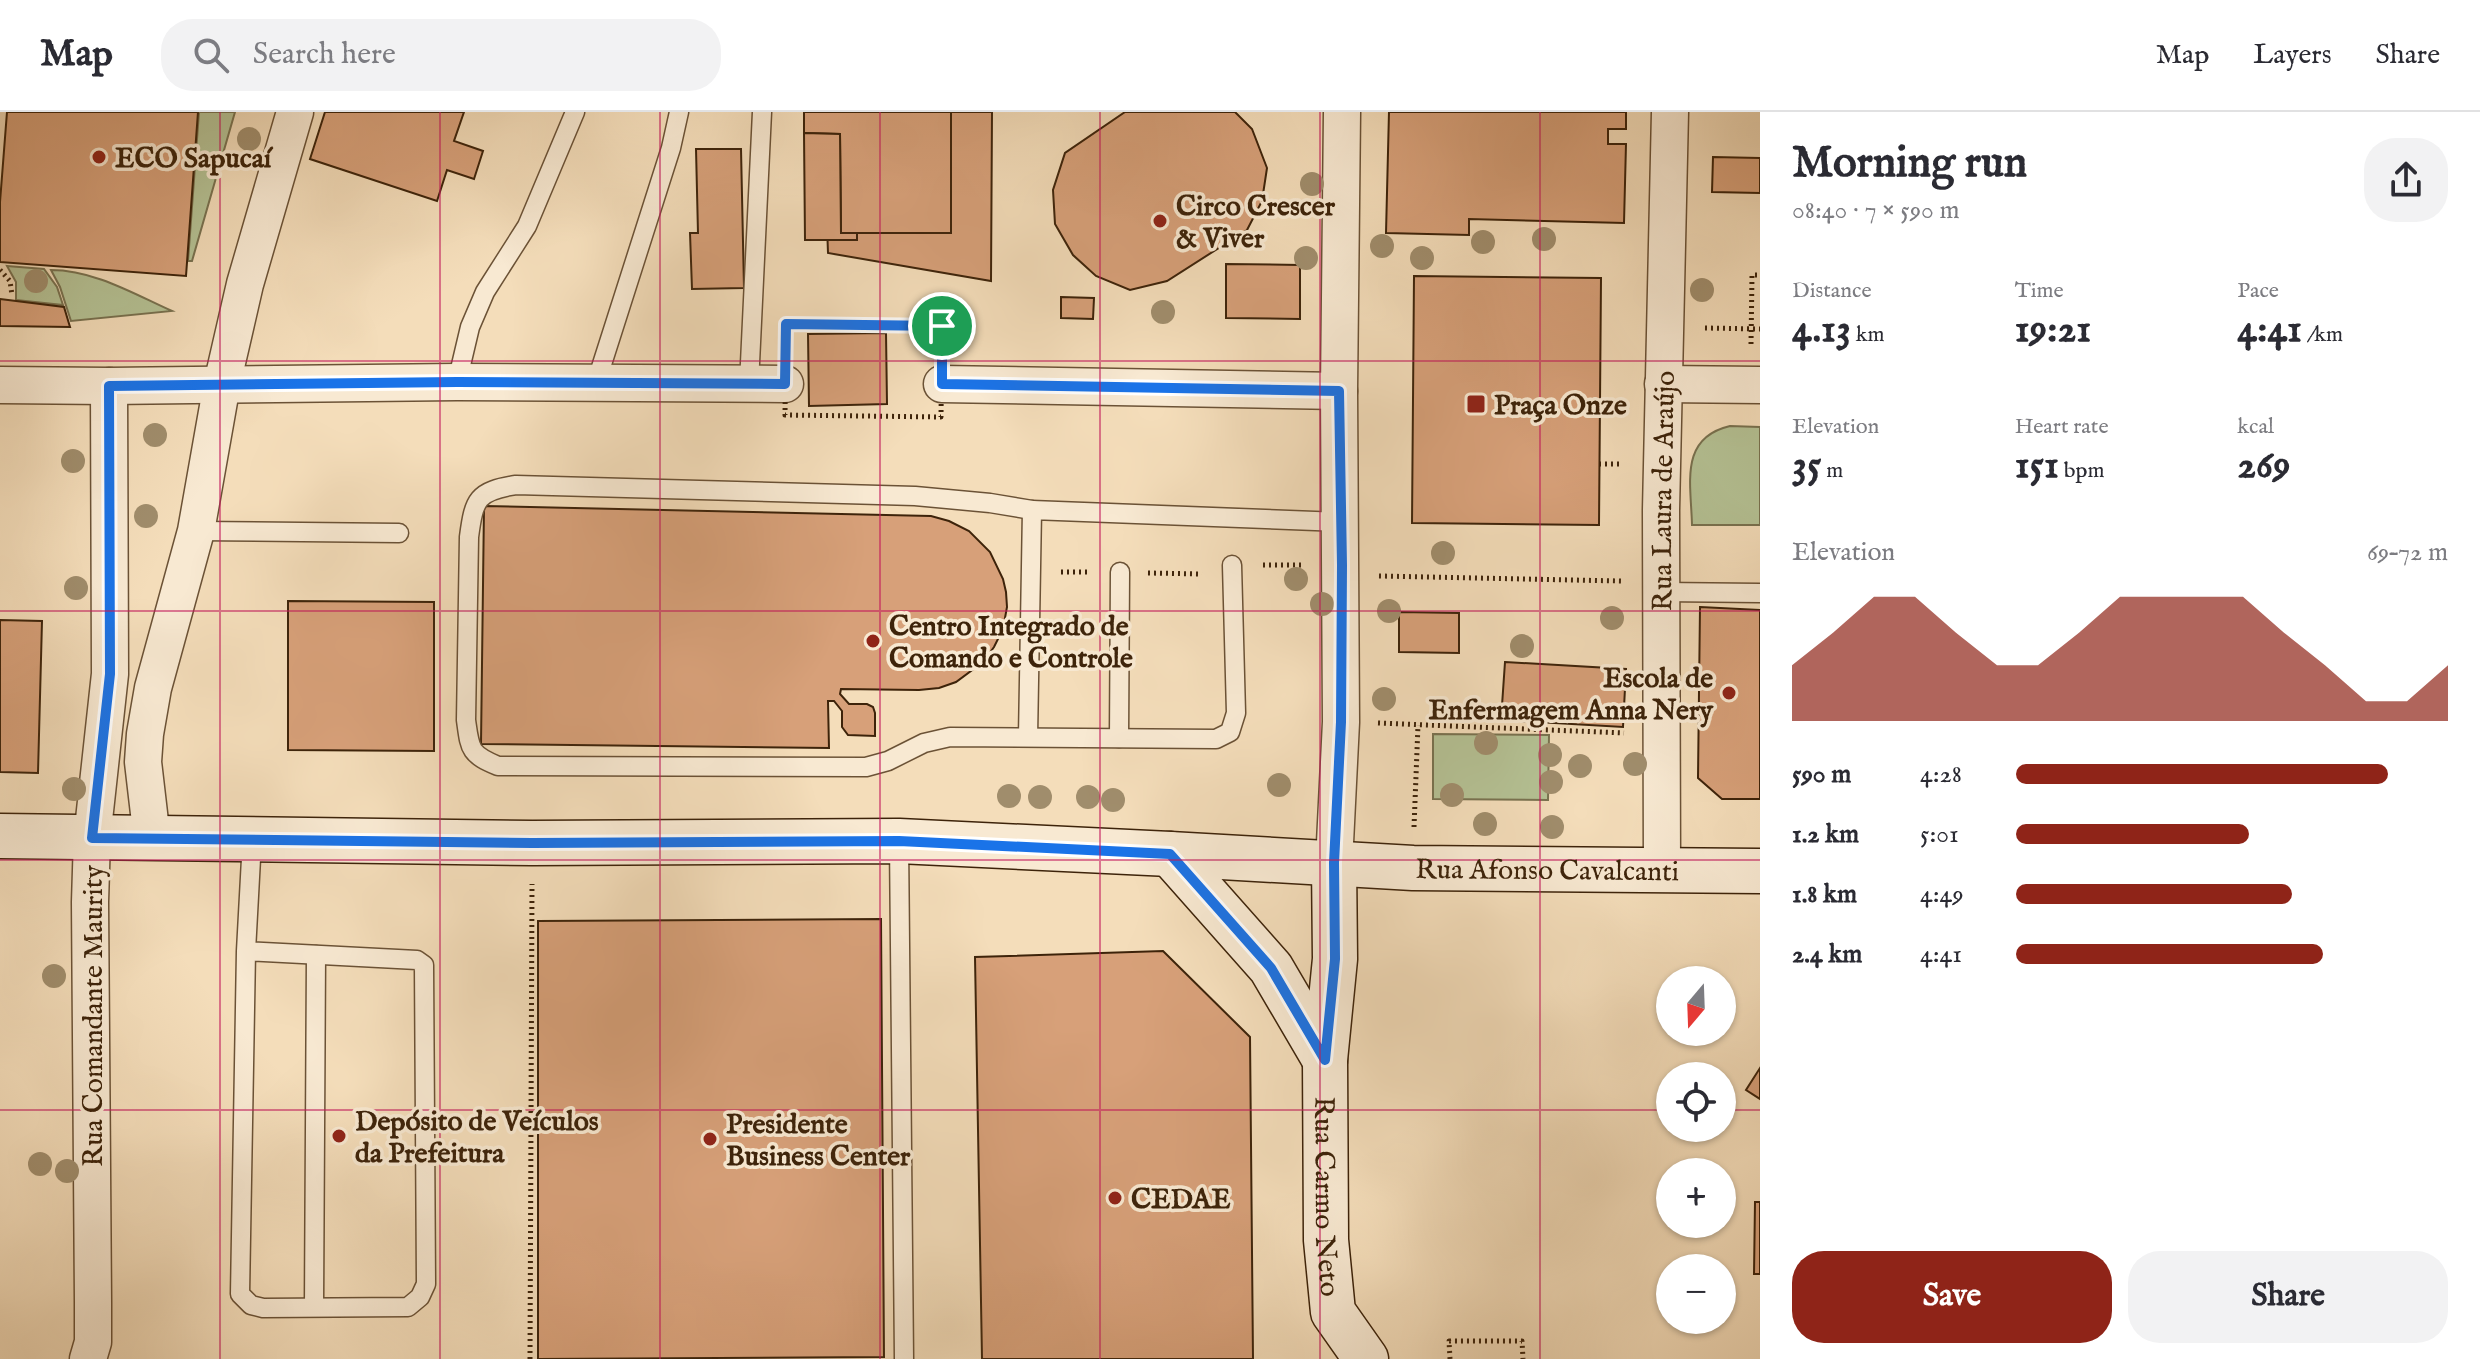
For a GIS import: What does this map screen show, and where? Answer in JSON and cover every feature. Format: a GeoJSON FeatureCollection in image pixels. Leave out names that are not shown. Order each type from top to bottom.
{"type":"FeatureCollection","features":[{"type":"Feature","properties":{"kind":"street"},"geometry":{"type":"LineString","coordinates":[[152,839],[143,762],[153,688],[196,531],[222,384],[245,284],[295,112]]}},
{"type":"Feature","properties":{"kind":"street","name":"Rua Carmo Neto"},"geometry":{"type":"LineString","coordinates":[[1342,112],[1339,391],[1341,722],[1334,863],[1335,959],[1325,1060],[1326,1240],[1333,1312],[1366,1359]]}},
{"type":"Feature","properties":{"kind":"street","name":"Rua Laura de Araújo"},"geometry":{"type":"LineString","coordinates":[[1662,869],[1663,384],[1670,112]]}},
{"type":"Feature","properties":{"kind":"street"},"geometry":{"type":"LineString","coordinates":[[0,385],[457,382],[785,384]]}},
{"type":"Feature","properties":{"kind":"street"},"geometry":{"type":"LineString","coordinates":[[942,384],[1339,391]]}},
{"type":"Feature","properties":{"kind":"street"},"geometry":{"type":"LineString","coordinates":[[1663,384],[1756,385]]}},
{"type":"Feature","properties":{"kind":"street","name":"Rua Comandante Maurity"},"geometry":{"type":"LineString","coordinates":[[88,1359],[93,1342],[92,838],[110,674],[109,386]]}},
{"type":"Feature","properties":{"kind":"street","name":"Rua Afonso Cavalcanti"},"geometry":{"type":"LineString","coordinates":[[0,836],[532,843],[899,841],[1413,868],[1760,871]]}},
{"type":"Feature","properties":{"kind":"street"},"geometry":{"type":"LineString","coordinates":[[1170,854],[1271,968],[1325,1060]]}},
{"type":"Feature","properties":{"kind":"lane"},"geometry":{"type":"LineString","coordinates":[[457,382],[470,327],[485,292],[527,226],[575,112]]}},
{"type":"Feature","properties":{"kind":"lane"},"geometry":{"type":"LineString","coordinates":[[596,383],[671,148],[679,112]]}},
{"type":"Feature","properties":{"kind":"lane"},"geometry":{"type":"LineString","coordinates":[[749,384],[762,112]]}},
{"type":"Feature","properties":{"kind":"lane"},"geometry":{"type":"LineString","coordinates":[[1232,565],[1236,713],[1230,732],[1216,739],[950,737],[924,743],[888,761],[866,767],[498,766],[482,759],[470,748],[466,720],[469,537],[478,500],[491,489],[516,485],[915,496],[1032,510],[1341,522]]}},
{"type":"Feature","properties":{"kind":"lane"},"geometry":{"type":"LineString","coordinates":[[1028,737],[1032,510]]}},
{"type":"Feature","properties":{"kind":"lane"},"geometry":{"type":"LineString","coordinates":[[196,531],[399,533]]}},
{"type":"Feature","properties":{"kind":"lane"},"geometry":{"type":"LineString","coordinates":[[1119,738],[1120,572]]}},
{"type":"Feature","properties":{"kind":"lane"},"geometry":{"type":"LineString","coordinates":[[1662,587],[1760,593]]}},
{"type":"Feature","properties":{"kind":"lane"},"geometry":{"type":"LineString","coordinates":[[246,951],[417,960],[424,965],[426,1284],[420,1297],[408,1307],[263,1308],[251,1305],[240,1294],[246,951],[252,840]]}},
{"type":"Feature","properties":{"kind":"lane"},"geometry":{"type":"LineString","coordinates":[[899,841],[904,1359]]}},
{"type":"Feature","properties":{"kind":"lane"},"geometry":{"type":"LineString","coordinates":[[314,1306],[316,955]]}},
{"type":"Feature","properties":{"kind":"path"},"geometry":{"type":"LineString","coordinates":[[0,270],[10,281],[12,295]]}},
{"type":"Feature","properties":{"kind":"path"},"geometry":{"type":"LineString","coordinates":[[1756,385],[1751,329],[1752,275],[1760,275]]}},
{"type":"Feature","properties":{"kind":"path"},"geometry":{"type":"LineString","coordinates":[[786,324],[942,326],[941,417],[785,415],[785,384],[786,324]]}},
{"type":"Feature","properties":{"kind":"path"},"geometry":{"type":"LineString","coordinates":[[1665,327],[1760,329]]}},
{"type":"Feature","properties":{"kind":"path"},"geometry":{"type":"LineString","coordinates":[[1254,565],[1662,587]]}},
{"type":"Feature","properties":{"kind":"path"},"geometry":{"type":"LineString","coordinates":[[1341,722],[1661,735]]}},
{"type":"Feature","properties":{"kind":"path"},"geometry":{"type":"LineString","coordinates":[[1413,868],[1418,725]]}},
{"type":"Feature","properties":{"kind":"path"},"geometry":{"type":"LineString","coordinates":[[530,1359],[532,843]]}},
{"type":"Feature","properties":{"kind":"path"},"geometry":{"type":"LineString","coordinates":[[1450,1359],[1449,1341],[1522,1341],[1523,1359]]}},
{"type":"Feature","properties":{"kind":"green space"},"geometry":{"type":"Polygon","coordinates":[[[199,112],[235,112],[192,261],[188,261],[199,112]]]}},
{"type":"Feature","properties":{"kind":"green space"},"geometry":{"type":"Polygon","coordinates":[[[7,266],[44,269],[57,287],[63,305],[16,300],[16,282],[7,266]]]}},
{"type":"Feature","properties":{"kind":"green space"},"geometry":{"type":"Polygon","coordinates":[[[51,270],[98,278],[172,311],[71,321],[51,270]]]}},
{"type":"Feature","properties":{"kind":"green space"},"geometry":{"type":"Polygon","coordinates":[[[1730,426],[1760,427],[1760,525],[1692,525],[1690,478],[1695,452],[1702,441],[1714,432],[1730,426]]]}},
{"type":"Feature","properties":{"kind":"green space"},"geometry":{"type":"Polygon","coordinates":[[[1433,734],[1549,735],[1548,800],[1433,799],[1433,734]]]}},
{"type":"Feature","properties":{"kind":"building","name":"ECO Sapucaí"},"geometry":{"type":"Polygon","coordinates":[[[7,112],[198,112],[186,276],[0,262],[0,202],[7,112]]]}},
{"type":"Feature","properties":{"kind":"building"},"geometry":{"type":"Polygon","coordinates":[[[325,112],[464,112],[454,141],[483,151],[474,179],[447,170],[437,201],[310,159],[325,112]]]}},
{"type":"Feature","properties":{"kind":"building"},"geometry":{"type":"Polygon","coordinates":[[[804,112],[951,112],[951,233],[841,233],[840,134],[804,133],[804,112]]]}},
{"type":"Feature","properties":{"kind":"building"},"geometry":{"type":"Polygon","coordinates":[[[951,112],[992,112],[991,281],[828,253],[827,225],[840,226],[841,233],[951,233],[951,112]]]}},
{"type":"Feature","properties":{"kind":"building"},"geometry":{"type":"Polygon","coordinates":[[[1125,112],[1235,112],[1252,129],[1267,168],[1262,201],[1247,230],[1167,281],[1130,290],[1096,276],[1073,255],[1055,224],[1053,190],[1065,153],[1125,112]]]}},
{"type":"Feature","properties":{"kind":"building"},"geometry":{"type":"Polygon","coordinates":[[[1389,112],[1626,112],[1626,129],[1608,129],[1608,144],[1626,144],[1624,223],[1469,219],[1469,235],[1386,233],[1389,112]]]}},
{"type":"Feature","properties":{"kind":"building"},"geometry":{"type":"Polygon","coordinates":[[[804,133],[840,134],[841,233],[857,233],[857,240],[805,240],[804,133]]]}},
{"type":"Feature","properties":{"kind":"building"},"geometry":{"type":"Polygon","coordinates":[[[696,149],[741,149],[744,288],[692,289],[690,233],[698,233],[696,149]]]}},
{"type":"Feature","properties":{"kind":"building"},"geometry":{"type":"Polygon","coordinates":[[[1713,157],[1760,158],[1760,193],[1712,192],[1713,157]]]}},
{"type":"Feature","properties":{"kind":"building"},"geometry":{"type":"Polygon","coordinates":[[[1226,264],[1300,265],[1300,319],[1226,318],[1226,264]]]}},
{"type":"Feature","properties":{"kind":"building"},"geometry":{"type":"Polygon","coordinates":[[[1414,276],[1601,278],[1599,525],[1412,523],[1414,276]]]}},
{"type":"Feature","properties":{"kind":"building"},"geometry":{"type":"Polygon","coordinates":[[[1061,297],[1094,298],[1093,319],[1061,318],[1061,297]]]}},
{"type":"Feature","properties":{"kind":"building"},"geometry":{"type":"Polygon","coordinates":[[[0,299],[64,307],[70,327],[0,326],[0,299]]]}},
{"type":"Feature","properties":{"kind":"building"},"geometry":{"type":"Polygon","coordinates":[[[886,333],[887,404],[809,406],[808,334],[886,333]]]}},
{"type":"Feature","properties":{"kind":"building"},"geometry":{"type":"Polygon","coordinates":[[[484,506],[931,516],[969,531],[990,552],[1006,592],[1003,629],[983,662],[956,682],[919,690],[841,689],[840,694],[849,704],[873,707],[875,736],[848,735],[842,727],[842,711],[834,701],[828,701],[829,748],[481,744],[484,506]]]}},
{"type":"Feature","properties":{"kind":"building"},"geometry":{"type":"Polygon","coordinates":[[[288,601],[434,602],[434,751],[288,750],[288,601]]]}},
{"type":"Feature","properties":{"kind":"building","name":"Escola de Enfermagem Anna Nery"},"geometry":{"type":"Polygon","coordinates":[[[1700,607],[1760,610],[1760,799],[1722,799],[1698,778],[1700,607]]]}},
{"type":"Feature","properties":{"kind":"building"},"geometry":{"type":"Polygon","coordinates":[[[1399,612],[1459,613],[1459,653],[1399,652],[1399,612]]]}},
{"type":"Feature","properties":{"kind":"building"},"geometry":{"type":"Polygon","coordinates":[[[0,620],[42,621],[38,773],[0,772],[0,620]]]}},
{"type":"Feature","properties":{"kind":"building"},"geometry":{"type":"Polygon","coordinates":[[[1505,662],[1626,669],[1623,727],[1501,720],[1505,662]]]}},
{"type":"Feature","properties":{"kind":"building","name":"Presidente Business Center"},"geometry":{"type":"Polygon","coordinates":[[[881,919],[884,1357],[538,1359],[538,921],[881,919]]]}},
{"type":"Feature","properties":{"kind":"building","name":"CEDAE"},"geometry":{"type":"Polygon","coordinates":[[[1163,951],[1250,1037],[1253,1359],[982,1359],[975,957],[1163,951]]]}},
{"type":"Feature","properties":{"kind":"building"},"geometry":{"type":"Polygon","coordinates":[[[1760,1068],[1760,1099],[1746,1090],[1760,1068]]]}},
{"type":"Feature","properties":{"kind":"building"},"geometry":{"type":"Polygon","coordinates":[[[1755,1202],[1760,1202],[1760,1274],[1754,1274],[1755,1202]]]}},
{"type":"Feature","properties":{"kind":"place","name":"ECO Sapucaí"},"geometry":{"type":"Point","coordinates":[99,157]}},
{"type":"Feature","properties":{"kind":"place","name":"Circo Crescer & Viver"},"geometry":{"type":"Point","coordinates":[1160,221]}},
{"type":"Feature","properties":{"kind":"place","name":"Praça Onze"},"geometry":{"type":"Point","coordinates":[1476,404]}},
{"type":"Feature","properties":{"kind":"place","name":"Centro Integrado de Comando e Controle"},"geometry":{"type":"Point","coordinates":[873,641]}},
{"type":"Feature","properties":{"kind":"place","name":"Escola de Enfermagem Anna Nery"},"geometry":{"type":"Point","coordinates":[1729,693]}},
{"type":"Feature","properties":{"kind":"place","name":"Depósito de Veículos da Prefeitura"},"geometry":{"type":"Point","coordinates":[339,1136]}},
{"type":"Feature","properties":{"kind":"place","name":"Presidente Business Center"},"geometry":{"type":"Point","coordinates":[710,1139]}},
{"type":"Feature","properties":{"kind":"place","name":"CEDAE"},"geometry":{"type":"Point","coordinates":[1115,1198]}},
{"type":"Feature","properties":{"kind":"route"},"geometry":{"type":"LineString","coordinates":[[786,324],[942,326],[942,384],[1339,391],[1341,722],[1334,863],[1335,959],[1325,1060],[1271,968],[1170,854],[899,841],[532,843],[92,838],[110,674],[109,386],[457,382],[785,384],[786,324]]}}]}
